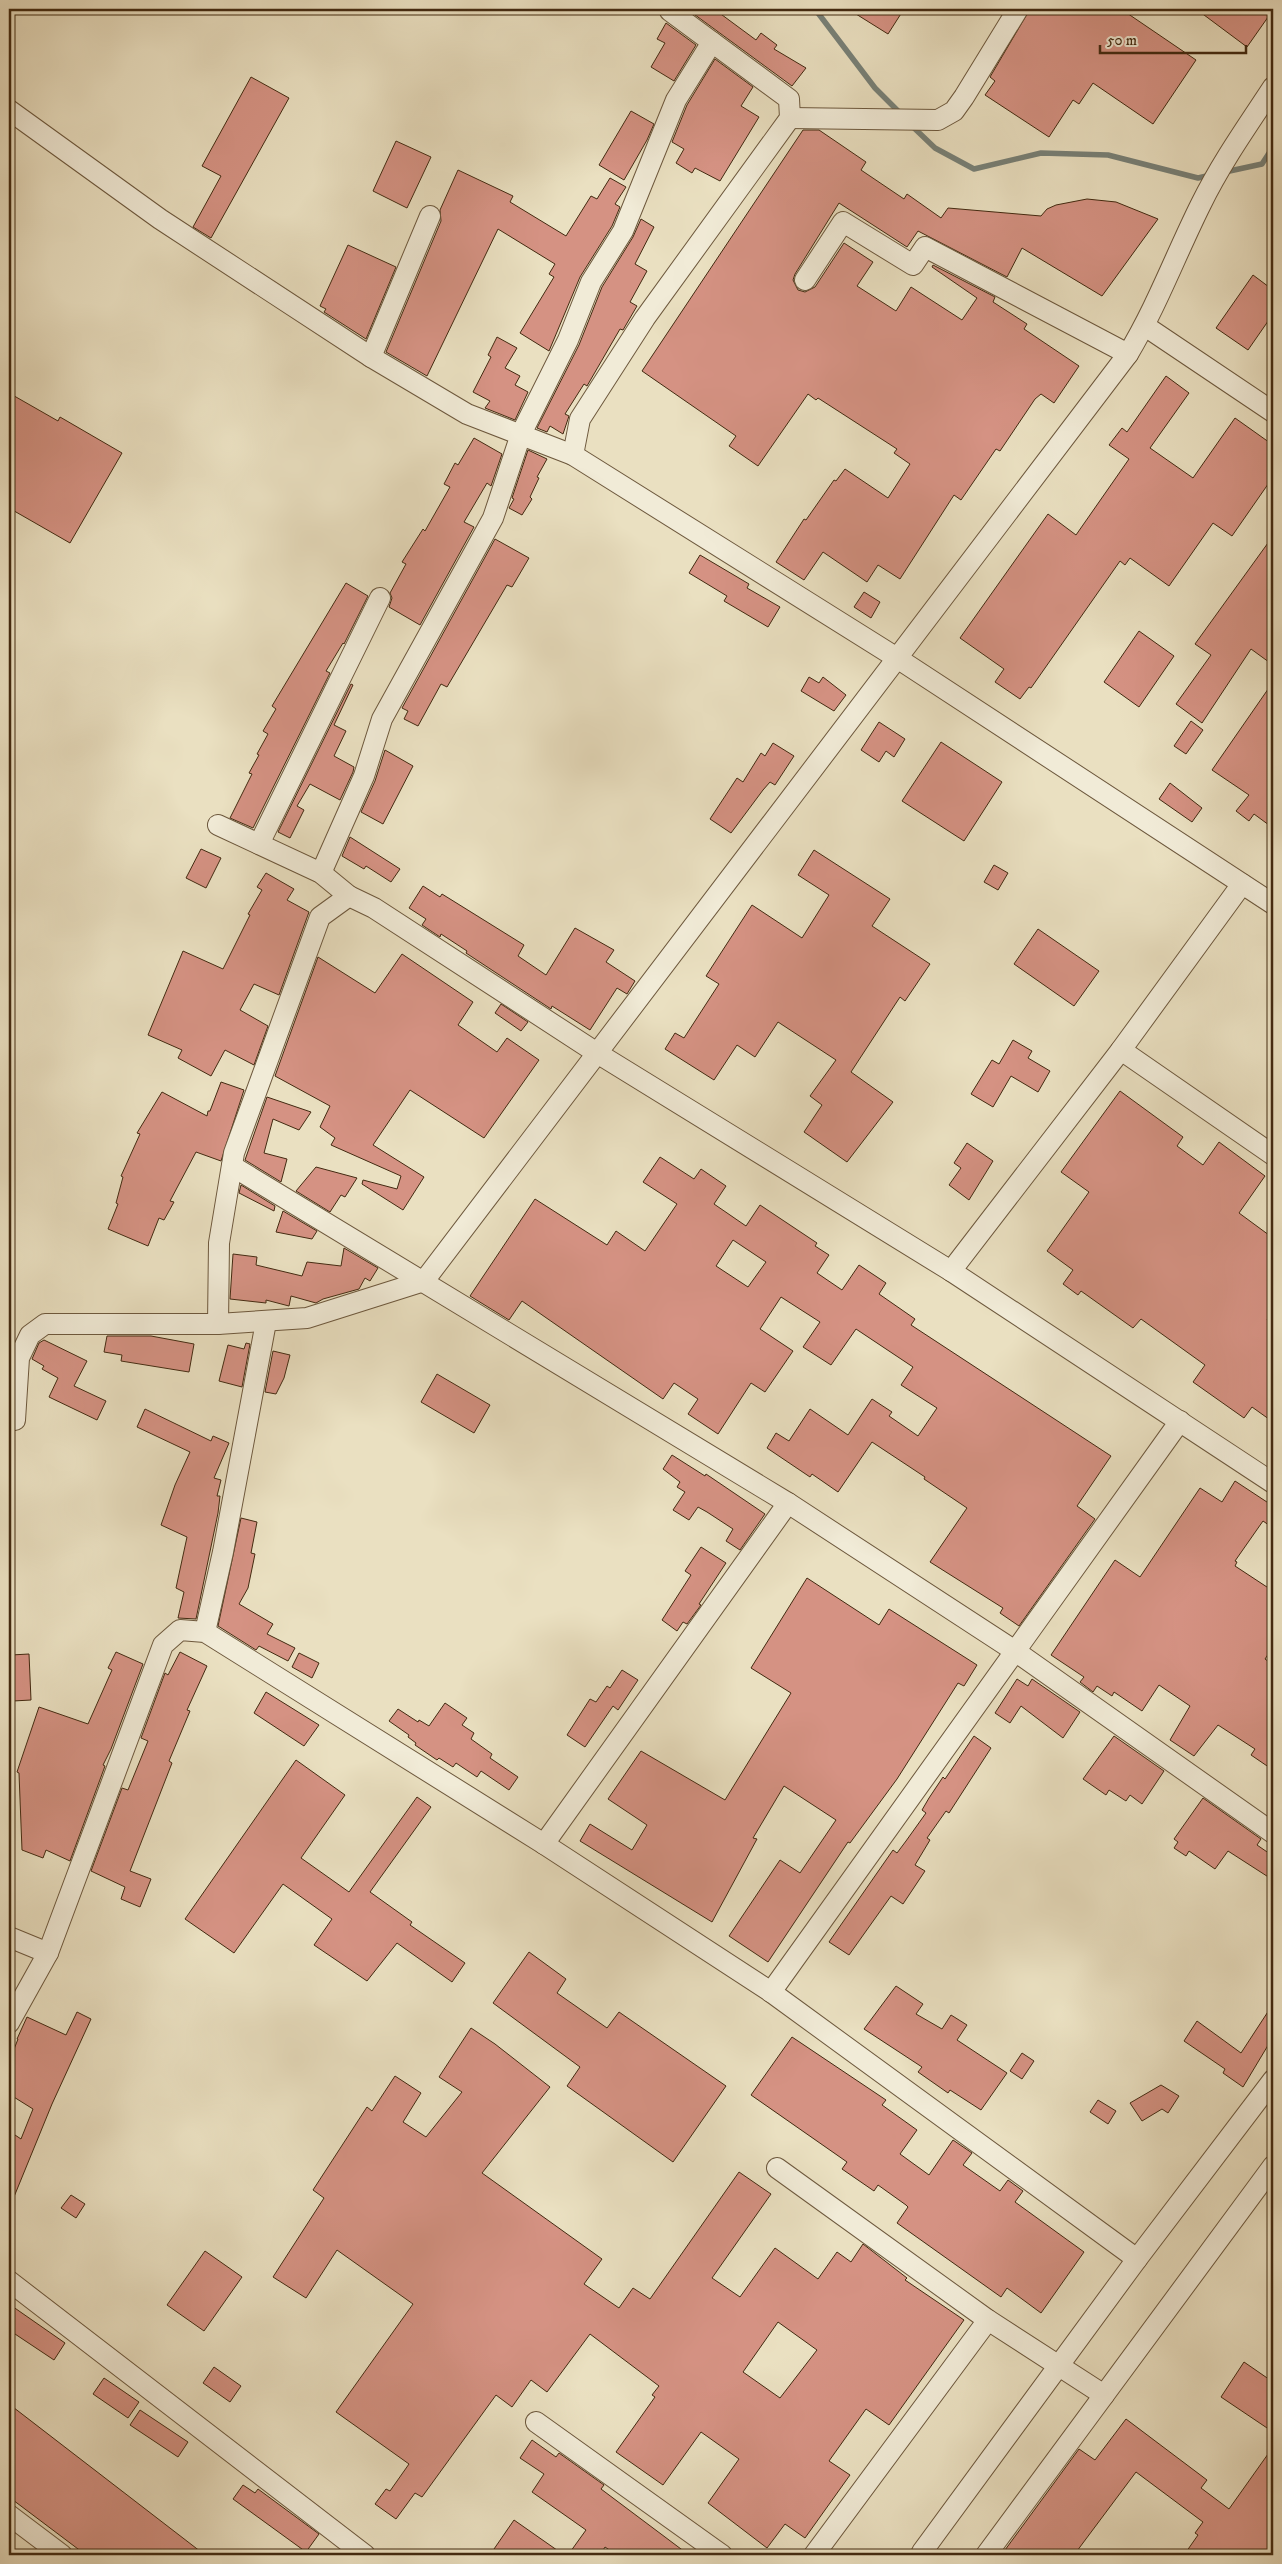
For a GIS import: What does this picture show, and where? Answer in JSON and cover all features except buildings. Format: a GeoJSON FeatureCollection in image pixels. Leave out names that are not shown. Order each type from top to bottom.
{"type":"FeatureCollection","features":[{"type":"Feature","properties":{"kind":"street"},"geometry":{"type":"LineString","coordinates":[[790,118],[880,121],[938,120],[954,111],[1018,9]]}},
{"type":"Feature","properties":{"kind":"street"},"geometry":{"type":"LineString","coordinates":[[573,455],[580,419],[645,318],[790,118],[789,99],[670,10]]}},
{"type":"Feature","properties":{"kind":"street"},"geometry":{"type":"LineString","coordinates":[[321,872],[364,776],[382,719],[493,518],[521,434],[568,340],[591,282],[623,231],[676,100],[712,42]]}},
{"type":"Feature","properties":{"kind":"street"},"geometry":{"type":"LineString","coordinates":[[15,1420],[19,1358],[30,1335],[45,1324],[218,1324],[307,1318],[424,1281],[1128,354],[1145,326],[1202,202],[1238,140],[1273,87]]}},
{"type":"Feature","properties":{"kind":"street"},"geometry":{"type":"LineString","coordinates":[[9,110],[160,219],[371,357],[467,414],[573,455],[897,658],[1273,904]]}},
{"type":"Feature","properties":{"kind":"street"},"geometry":{"type":"LineString","coordinates":[[371,357],[430,216]]}},
{"type":"Feature","properties":{"kind":"street"},"geometry":{"type":"LineString","coordinates":[[805,280],[843,222],[913,266],[925,247],[1128,354]]}},
{"type":"Feature","properties":{"kind":"street"},"geometry":{"type":"LineString","coordinates":[[1145,326],[1273,412]]}},
{"type":"Feature","properties":{"kind":"street"},"geometry":{"type":"LineString","coordinates":[[259,844],[380,598]]}},
{"type":"Feature","properties":{"kind":"street"},"geometry":{"type":"LineString","coordinates":[[218,825],[321,872],[349,896],[374,908],[596,1053],[951,1272],[1273,1482]]}},
{"type":"Feature","properties":{"kind":"street"},"geometry":{"type":"LineString","coordinates":[[951,1272],[1121,1050],[1242,884]]}},
{"type":"Feature","properties":{"kind":"street"},"geometry":{"type":"LineString","coordinates":[[218,1324],[219,1243],[234,1153],[320,917],[349,896]]}},
{"type":"Feature","properties":{"kind":"street"},"geometry":{"type":"LineString","coordinates":[[1121,1050],[1273,1155]]}},
{"type":"Feature","properties":{"kind":"street"},"geometry":{"type":"LineString","coordinates":[[232,1166],[788,1504],[1015,1651],[1273,1833]]}},
{"type":"Feature","properties":{"kind":"street"},"geometry":{"type":"LineString","coordinates":[[205,1632],[223,1552],[266,1322]]}},
{"type":"Feature","properties":{"kind":"street"},"geometry":{"type":"LineString","coordinates":[[771,1992],[1180,1421]]}},
{"type":"Feature","properties":{"kind":"street"},"geometry":{"type":"LineString","coordinates":[[544,1844],[788,1504]]}},
{"type":"Feature","properties":{"kind":"street"},"geometry":{"type":"LineString","coordinates":[[9,2023],[48,1953],[163,1645],[180,1630],[205,1632],[544,1844],[771,1992],[1137,2259]]}},
{"type":"Feature","properties":{"kind":"street"},"geometry":{"type":"LineString","coordinates":[[9,1937],[48,1953]]}},
{"type":"Feature","properties":{"kind":"street"},"geometry":{"type":"LineString","coordinates":[[922,2555],[922,2552],[1137,2259],[1273,2080]]}},
{"type":"Feature","properties":{"kind":"street"},"geometry":{"type":"LineString","coordinates":[[986,2555],[1273,2166]]}},
{"type":"Feature","properties":{"kind":"street"},"geometry":{"type":"LineString","coordinates":[[777,2168],[988,2320],[1104,2395]]}},
{"type":"Feature","properties":{"kind":"street"},"geometry":{"type":"LineString","coordinates":[[9,2282],[365,2555]]}},
{"type":"Feature","properties":{"kind":"street"},"geometry":{"type":"LineString","coordinates":[[814,2555],[988,2320]]}},
{"type":"Feature","properties":{"kind":"street"},"geometry":{"type":"LineString","coordinates":[[536,2422],[722,2555]]}},
{"type":"Feature","properties":{"kind":"street"},"geometry":{"type":"LineString","coordinates":[[9,2515],[62,2555]]}},
{"type":"Feature","properties":{"kind":"waterway"},"geometry":{"type":"LineString","coordinates":[[815,9],[875,88],[901,114]]}},
{"type":"Feature","properties":{"kind":"waterway"},"geometry":{"type":"LineString","coordinates":[[912,126],[935,148],[974,169],[1041,153],[1108,155],[1198,178],[1211,175]]}},
{"type":"Feature","properties":{"kind":"waterway"},"geometry":{"type":"LineString","coordinates":[[1225,172],[1262,164],[1273,147]]}}]}
